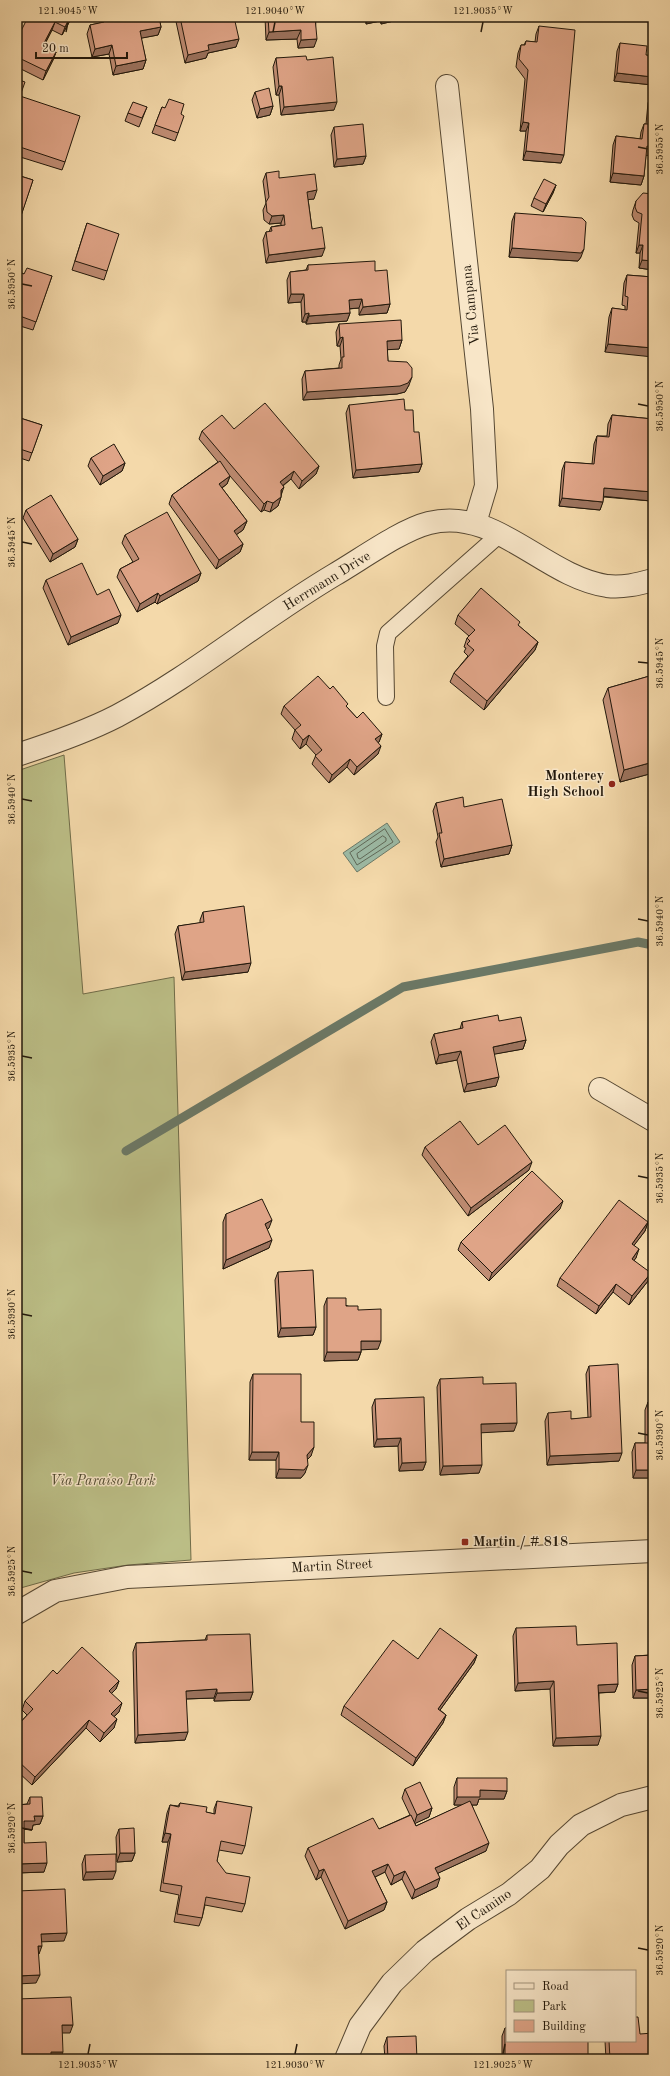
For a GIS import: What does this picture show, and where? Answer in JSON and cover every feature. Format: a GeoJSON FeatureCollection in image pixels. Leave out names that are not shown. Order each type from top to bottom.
{"type":"FeatureCollection","features":[{"type":"Feature","properties":{"kind":"street","name":"Via Campana"},"geometry":{"type":"LineString","coordinates":[[447,86],[482,409],[486,486],[475,523]]}},
{"type":"Feature","properties":{"kind":"street","name":"Herrmann Drive"},"geometry":{"type":"LineString","coordinates":[[17,755],[66,738],[116,716],[155,694],[303,594],[404,534],[426,524],[445,520],[475,523],[500,534],[554,566],[592,583],[621,587],[653,580]]}},
{"type":"Feature","properties":{"kind":"street"},"geometry":{"type":"LineString","coordinates":[[600,1089],[653,1120]]}},
{"type":"Feature","properties":{"kind":"street","name":"Martin Street"},"geometry":{"type":"LineString","coordinates":[[17,1612],[56,1591],[127,1577],[653,1551]]}},
{"type":"Feature","properties":{"kind":"street","name":"El Camino"},"geometry":{"type":"LineString","coordinates":[[346,2059],[360,2026],[392,1983],[425,1951],[468,1919],[509,1894],[540,1869],[559,1845],[581,1825],[621,1805],[653,1797]]}},
{"type":"Feature","properties":{"kind":"lane"},"geometry":{"type":"LineString","coordinates":[[386,697],[385,646],[388,633],[500,534]]}},
{"type":"Feature","properties":{"kind":"green space","name":"Via Paraiso Park"},"geometry":{"type":"Polygon","coordinates":[[[64,755],[83,994],[174,977],[191,1560],[128,1565],[74,1573],[17,1589],[17,771],[64,755]]]}},
{"type":"Feature","properties":{"kind":"water"},"geometry":{"type":"Polygon","coordinates":[[[387,823],[400,842],[357,872],[343,853],[387,823]]]}},
{"type":"Feature","properties":{"kind":"building"},"geometry":{"type":"Polygon","coordinates":[[[28,17],[70,17],[65,27],[55,22],[43,45],[56,52],[46,71],[17,57],[17,31],[20,33],[28,17]]]}},
{"type":"Feature","properties":{"kind":"building"},"geometry":{"type":"Polygon","coordinates":[[[103,17],[159,17],[161,27],[140,31],[146,60],[116,66],[112,45],[95,49],[90,25],[104,22],[103,17]]]}},
{"type":"Feature","properties":{"kind":"building"},"geometry":{"type":"Polygon","coordinates":[[[180,17],[234,17],[239,39],[208,45],[209,50],[188,55],[180,17]]]}},
{"type":"Feature","properties":{"kind":"building"},"geometry":{"type":"Polygon","coordinates":[[[268,17],[315,17],[317,39],[301,40],[301,30],[269,32],[268,17]]]}},
{"type":"Feature","properties":{"kind":"building"},"geometry":{"type":"Polygon","coordinates":[[[539,26],[575,30],[564,155],[526,151],[529,123],[523,122],[528,70],[519,59],[521,45],[525,45],[526,41],[537,42],[539,26]]]}},
{"type":"Feature","properties":{"kind":"building"},"geometry":{"type":"Polygon","coordinates":[[[620,43],[647,46],[646,55],[653,56],[653,77],[617,73],[620,43]]]}},
{"type":"Feature","properties":{"kind":"building"},"geometry":{"type":"Polygon","coordinates":[[[306,56],[307,60],[333,57],[337,102],[284,107],[282,86],[279,86],[276,58],[306,56]]]}},
{"type":"Feature","properties":{"kind":"building"},"geometry":{"type":"Polygon","coordinates":[[[17,79],[25,82],[20,96],[80,116],[65,162],[17,146],[17,79]]]}},
{"type":"Feature","properties":{"kind":"building"},"geometry":{"type":"Polygon","coordinates":[[[269,88],[273,106],[260,109],[255,92],[269,88]]]}},
{"type":"Feature","properties":{"kind":"building"},"geometry":{"type":"Polygon","coordinates":[[[651,94],[653,94],[653,147],[647,146],[644,176],[613,173],[616,136],[642,139],[644,124],[649,124],[651,94]]]}},
{"type":"Feature","properties":{"kind":"building"},"geometry":{"type":"Polygon","coordinates":[[[169,99],[184,104],[181,114],[184,116],[178,133],[155,125],[162,107],[165,108],[169,99]]]}},
{"type":"Feature","properties":{"kind":"building"},"geometry":{"type":"Polygon","coordinates":[[[133,102],[147,107],[142,118],[128,113],[133,102]]]}},
{"type":"Feature","properties":{"kind":"building"},"geometry":{"type":"Polygon","coordinates":[[[363,124],[366,156],[337,159],[334,127],[363,124]]]}},
{"type":"Feature","properties":{"kind":"building"},"geometry":{"type":"Polygon","coordinates":[[[279,171],[279,178],[315,174],[317,190],[307,192],[312,229],[322,227],[325,248],[269,255],[266,232],[272,231],[271,227],[285,225],[284,215],[272,216],[267,212],[266,202],[269,197],[266,173],[279,171]]]}},
{"type":"Feature","properties":{"kind":"building"},"geometry":{"type":"Polygon","coordinates":[[[17,175],[33,180],[21,216],[17,214],[17,175]]]}},
{"type":"Feature","properties":{"kind":"building"},"geometry":{"type":"Polygon","coordinates":[[[544,179],[556,185],[546,204],[534,198],[544,179]]]}},
{"type":"Feature","properties":{"kind":"building"},"geometry":{"type":"Polygon","coordinates":[[[643,193],[653,194],[653,261],[642,260],[643,245],[639,245],[642,214],[637,212],[635,207],[636,201],[643,193]]]}},
{"type":"Feature","properties":{"kind":"building"},"geometry":{"type":"Polygon","coordinates":[[[515,213],[582,218],[586,222],[584,249],[581,253],[512,248],[515,213]]]}},
{"type":"Feature","properties":{"kind":"building"},"geometry":{"type":"Polygon","coordinates":[[[87,223],[119,234],[107,271],[75,261],[87,223]]]}},
{"type":"Feature","properties":{"kind":"building"},"geometry":{"type":"Polygon","coordinates":[[[375,261],[375,271],[387,270],[390,304],[363,307],[362,299],[349,300],[350,313],[309,316],[309,313],[305,314],[304,294],[291,294],[290,272],[308,270],[308,265],[375,261]]]}},
{"type":"Feature","properties":{"kind":"building"},"geometry":{"type":"Polygon","coordinates":[[[27,268],[52,276],[36,322],[17,315],[17,271],[24,274],[27,268]]]}},
{"type":"Feature","properties":{"kind":"building"},"geometry":{"type":"Polygon","coordinates":[[[627,275],[653,277],[653,348],[608,344],[612,308],[627,310],[628,297],[625,296],[627,275]]]}},
{"type":"Feature","properties":{"kind":"building"},"geometry":{"type":"Polygon","coordinates":[[[401,320],[402,340],[387,341],[388,361],[407,362],[412,368],[412,377],[408,383],[400,386],[307,392],[305,371],[342,368],[342,357],[344,357],[343,337],[340,338],[339,324],[401,320]]]}},
{"type":"Feature","properties":{"kind":"building"},"geometry":{"type":"Polygon","coordinates":[[[404,399],[405,410],[413,410],[414,432],[419,432],[422,464],[356,470],[349,405],[404,399]]]}},
{"type":"Feature","properties":{"kind":"building"},"geometry":{"type":"Polygon","coordinates":[[[265,403],[319,466],[302,481],[294,471],[280,482],[284,487],[281,490],[281,497],[273,503],[267,501],[264,504],[202,431],[222,415],[234,429],[265,403]]]}},
{"type":"Feature","properties":{"kind":"building"},"geometry":{"type":"Polygon","coordinates":[[[612,415],[653,419],[653,492],[604,488],[603,502],[562,498],[565,462],[594,464],[597,436],[609,437],[612,415]]]}},
{"type":"Feature","properties":{"kind":"building"},"geometry":{"type":"Polygon","coordinates":[[[17,417],[42,425],[32,453],[17,448],[17,417]]]}},
{"type":"Feature","properties":{"kind":"building"},"geometry":{"type":"Polygon","coordinates":[[[114,444],[125,463],[103,476],[91,458],[114,444]]]}},
{"type":"Feature","properties":{"kind":"building"},"geometry":{"type":"Polygon","coordinates":[[[220,461],[230,476],[219,484],[247,521],[234,531],[243,544],[219,560],[172,495],[220,461]]]}},
{"type":"Feature","properties":{"kind":"building"},"geometry":{"type":"Polygon","coordinates":[[[51,495],[78,539],[53,554],[26,510],[51,495]]]}},
{"type":"Feature","properties":{"kind":"building"},"geometry":{"type":"Polygon","coordinates":[[[167,512],[201,573],[160,596],[158,593],[140,604],[120,569],[139,559],[125,535],[167,512]]]}},
{"type":"Feature","properties":{"kind":"building"},"geometry":{"type":"Polygon","coordinates":[[[82,563],[97,595],[109,589],[121,615],[71,637],[46,580],[82,563]]]}},
{"type":"Feature","properties":{"kind":"building"},"geometry":{"type":"Polygon","coordinates":[[[481,588],[520,622],[518,625],[538,642],[487,701],[454,673],[474,650],[467,644],[470,641],[467,638],[475,630],[458,615],[481,588]]]}},
{"type":"Feature","properties":{"kind":"building"},"geometry":{"type":"Polygon","coordinates":[[[653,675],[653,762],[624,770],[608,688],[653,675]]]}},
{"type":"Feature","properties":{"kind":"building"},"geometry":{"type":"Polygon","coordinates":[[[318,676],[330,689],[333,686],[348,704],[346,706],[357,718],[363,712],[382,734],[375,739],[381,746],[357,767],[350,759],[332,775],[315,756],[322,750],[309,735],[303,740],[295,730],[301,725],[284,706],[318,676]]]}},
{"type":"Feature","properties":{"kind":"building"},"geometry":{"type":"Polygon","coordinates":[[[463,797],[464,807],[502,799],[512,845],[444,859],[439,833],[442,833],[436,803],[463,797]]]}},
{"type":"Feature","properties":{"kind":"building"},"geometry":{"type":"Polygon","coordinates":[[[244,906],[251,963],[185,972],[178,926],[204,922],[203,912],[244,906]]]}},
{"type":"Feature","properties":{"kind":"building"},"geometry":{"type":"Polygon","coordinates":[[[498,1015],[499,1021],[521,1017],[526,1040],[493,1047],[499,1077],[467,1084],[461,1051],[439,1055],[434,1034],[463,1028],[462,1022],[498,1015]]]}},
{"type":"Feature","properties":{"kind":"building"},"geometry":{"type":"Polygon","coordinates":[[[460,1121],[478,1145],[505,1125],[532,1162],[471,1208],[425,1147],[460,1121]]]}},
{"type":"Feature","properties":{"kind":"building"},"geometry":{"type":"Polygon","coordinates":[[[532,1171],[563,1201],[492,1273],[461,1242],[532,1171]]]}},
{"type":"Feature","properties":{"kind":"building"},"geometry":{"type":"Polygon","coordinates":[[[262,1199],[272,1220],[265,1224],[272,1240],[226,1260],[226,1214],[262,1199]]]}},
{"type":"Feature","properties":{"kind":"building"},"geometry":{"type":"Polygon","coordinates":[[[619,1200],[648,1222],[632,1244],[639,1249],[632,1259],[651,1273],[632,1296],[616,1284],[599,1306],[560,1278],[619,1200]]]}},
{"type":"Feature","properties":{"kind":"building"},"geometry":{"type":"Polygon","coordinates":[[[313,1270],[316,1327],[281,1328],[278,1272],[313,1270]]]}},
{"type":"Feature","properties":{"kind":"building"},"geometry":{"type":"Polygon","coordinates":[[[327,1298],[346,1298],[346,1306],[358,1306],[358,1310],[381,1309],[381,1341],[361,1341],[361,1352],[327,1352],[327,1298]]]}},
{"type":"Feature","properties":{"kind":"building"},"geometry":{"type":"Polygon","coordinates":[[[618,1364],[622,1453],[550,1456],[548,1413],[571,1411],[571,1419],[591,1417],[589,1366],[618,1364]]]}},
{"type":"Feature","properties":{"kind":"building"},"geometry":{"type":"Polygon","coordinates":[[[253,1374],[301,1374],[301,1422],[314,1422],[314,1447],[307,1455],[308,1465],[304,1470],[279,1469],[279,1452],[252,1452],[253,1374]]]}},
{"type":"Feature","properties":{"kind":"building"},"geometry":{"type":"Polygon","coordinates":[[[483,1377],[483,1384],[516,1383],[517,1423],[481,1424],[482,1465],[443,1466],[440,1379],[483,1377]]]}},
{"type":"Feature","properties":{"kind":"building"},"geometry":{"type":"Polygon","coordinates":[[[424,1397],[426,1462],[402,1463],[401,1438],[377,1439],[375,1399],[424,1397]]]}},
{"type":"Feature","properties":{"kind":"building"},"geometry":{"type":"Polygon","coordinates":[[[648,1402],[653,1402],[653,1470],[636,1470],[635,1443],[649,1443],[648,1402]]]}},
{"type":"Feature","properties":{"kind":"building"},"geometry":{"type":"Polygon","coordinates":[[[576,1626],[577,1645],[617,1643],[618,1684],[598,1685],[601,1736],[556,1738],[554,1681],[518,1683],[516,1628],[576,1626]]]}},
{"type":"Feature","properties":{"kind":"building"},"geometry":{"type":"Polygon","coordinates":[[[440,1628],[477,1655],[438,1709],[446,1715],[416,1758],[344,1706],[393,1640],[418,1659],[440,1628]]]}},
{"type":"Feature","properties":{"kind":"building"},"geometry":{"type":"Polygon","coordinates":[[[250,1634],[253,1692],[217,1693],[217,1689],[186,1691],[188,1732],[138,1735],[136,1643],[207,1640],[207,1635],[250,1634]]]}},
{"type":"Feature","properties":{"kind":"building"},"geometry":{"type":"Polygon","coordinates":[[[82,1647],[119,1681],[109,1691],[122,1703],[111,1714],[117,1719],[104,1733],[89,1720],[35,1777],[17,1760],[17,1726],[33,1709],[25,1701],[53,1670],[57,1674],[82,1647]]]}},
{"type":"Feature","properties":{"kind":"building"},"geometry":{"type":"Polygon","coordinates":[[[653,1655],[653,1689],[636,1690],[635,1656],[653,1655]]]}},
{"type":"Feature","properties":{"kind":"building"},"geometry":{"type":"Polygon","coordinates":[[[457,1778],[507,1778],[507,1791],[480,1790],[480,1797],[457,1797],[457,1778]]]}},
{"type":"Feature","properties":{"kind":"building"},"geometry":{"type":"Polygon","coordinates":[[[420,1782],[432,1808],[417,1815],[405,1789],[420,1782]]]}},
{"type":"Feature","properties":{"kind":"building"},"geometry":{"type":"Polygon","coordinates":[[[30,1797],[42,1797],[43,1816],[34,1816],[35,1821],[24,1821],[24,1843],[46,1842],[47,1863],[17,1864],[17,1805],[30,1804],[30,1797]]]}},
{"type":"Feature","properties":{"kind":"building"},"geometry":{"type":"Polygon","coordinates":[[[217,1801],[252,1807],[245,1846],[221,1841],[217,1861],[226,1873],[250,1877],[245,1904],[206,1897],[202,1918],[177,1914],[182,1886],[163,1883],[171,1834],[165,1833],[170,1805],[179,1807],[180,1803],[207,1807],[206,1812],[215,1814],[217,1801]]]}},
{"type":"Feature","properties":{"kind":"building"},"geometry":{"type":"Polygon","coordinates":[[[470,1801],[489,1843],[435,1868],[440,1878],[415,1890],[405,1871],[394,1876],[388,1864],[372,1871],[387,1902],[348,1921],[324,1869],[319,1871],[308,1848],[373,1818],[379,1829],[411,1815],[416,1826],[470,1801]]]}},
{"type":"Feature","properties":{"kind":"building"},"geometry":{"type":"Polygon","coordinates":[[[134,1828],[135,1853],[120,1853],[119,1829],[134,1828]]]}},
{"type":"Feature","properties":{"kind":"building"},"geometry":{"type":"Polygon","coordinates":[[[116,1854],[116,1871],[86,1872],[85,1855],[116,1854]]]}},
{"type":"Feature","properties":{"kind":"building"},"geometry":{"type":"Polygon","coordinates":[[[65,1889],[67,1933],[41,1934],[42,1946],[38,1946],[40,1975],[17,1976],[17,1891],[65,1889]]]}},
{"type":"Feature","properties":{"kind":"building"},"geometry":{"type":"Polygon","coordinates":[[[71,1997],[73,2025],[62,2025],[63,2052],[51,2052],[51,2057],[43,2057],[43,2059],[17,2059],[17,1999],[71,1997]]]}},
{"type":"Feature","properties":{"kind":"building"},"geometry":{"type":"Polygon","coordinates":[[[636,2017],[638,2017],[640,2034],[653,2033],[653,2059],[610,2059],[609,2042],[636,2042],[636,2017]]]}},
{"type":"Feature","properties":{"kind":"building"},"geometry":{"type":"Polygon","coordinates":[[[505,2028],[506,2042],[588,2042],[588,2059],[505,2059],[505,2028]]]}},
{"type":"Feature","properties":{"kind":"building"},"geometry":{"type":"Polygon","coordinates":[[[416,2036],[417,2059],[388,2059],[387,2037],[416,2036]]]}},
{"type":"Feature","properties":{"kind":"waterway"},"geometry":{"type":"LineString","coordinates":[[126,1151],[403,987],[638,942],[653,945]]}},
{"type":"Feature","properties":{"kind":"place","name":"Monterey High School"},"geometry":{"type":"Point","coordinates":[612,784]}},
{"type":"Feature","properties":{"kind":"place","name":"Martin / # 818"},"geometry":{"type":"Point","coordinates":[465,1542]}}]}
